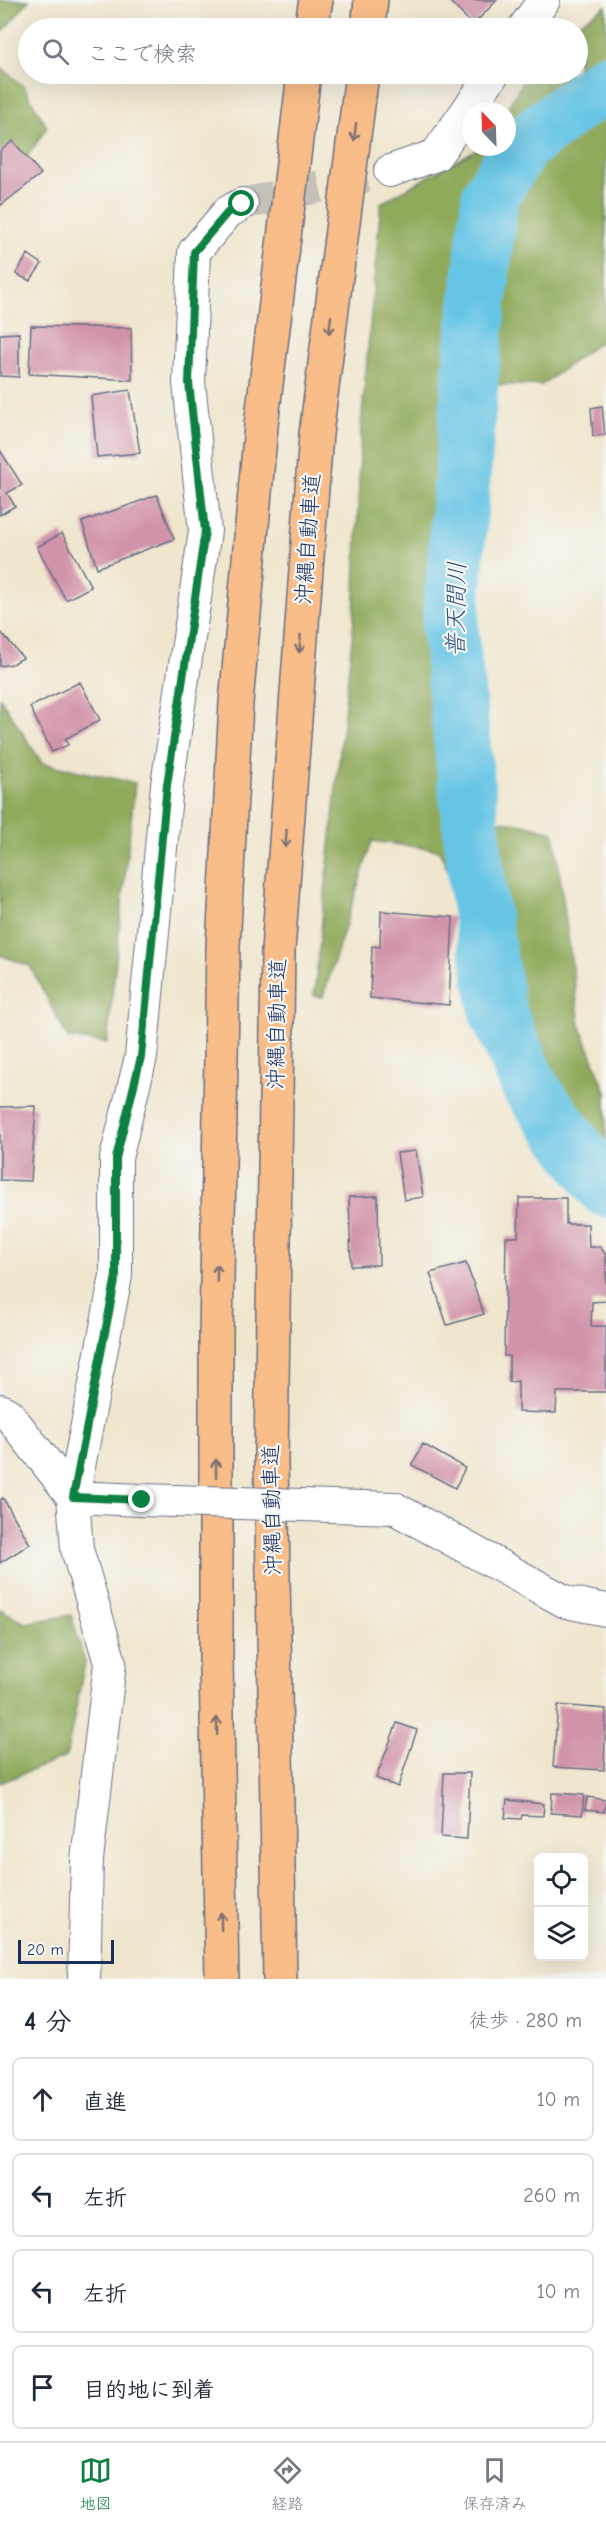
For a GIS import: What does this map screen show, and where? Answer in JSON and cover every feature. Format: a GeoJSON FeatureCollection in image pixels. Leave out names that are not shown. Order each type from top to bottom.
{"type":"FeatureCollection","features":[{"type":"Feature","properties":{"kind":"highway"},"geometry":{"type":"LineString","coordinates":[[313,18],[316,0]]}},
{"type":"Feature","properties":{"kind":"highway"},"geometry":{"type":"LineString","coordinates":[[369,18],[371,0]]}},
{"type":"Feature","properties":{"kind":"highway"},"geometry":{"type":"LineString","coordinates":[[222,1979],[216,1661],[216,1336],[223,947],[236,703],[261,426],[303,84]]}},
{"type":"Feature","properties":{"kind":"highway","name":"沖縄自動車道"},"geometry":{"type":"LineString","coordinates":[[280,1979],[271,1461],[278,951],[316,434],[361,84]]}},
{"type":"Feature","properties":{"kind":"street"},"geometry":{"type":"LineString","coordinates":[[531,18],[544,0]]}},
{"type":"Feature","properties":{"kind":"street"},"geometry":{"type":"LineString","coordinates":[[390,171],[436,155],[486,84]]}},
{"type":"Feature","properties":{"kind":"street"},"geometry":{"type":"LineString","coordinates":[[84,1979],[87,1860],[110,1663],[77,1549],[73,1497],[116,1276],[116,1158],[141,1057],[167,785],[205,531],[189,383],[194,252],[228,212],[242,204]]}},
{"type":"Feature","properties":{"kind":"street"},"geometry":{"type":"LineString","coordinates":[[0,1410],[8,1414],[73,1497],[394,1508],[566,1602],[606,1610]]}},
{"type":"Feature","properties":{"kind":"green space"},"geometry":{"type":"Polygon","coordinates":[[[0,0],[29,0],[0,35],[0,0]]]}},
{"type":"Feature","properties":{"kind":"green space"},"geometry":{"type":"Polygon","coordinates":[[[606,6],[606,337],[542,385],[486,385],[462,594],[475,656],[489,820],[519,823],[554,832],[580,1025],[606,1092],[606,1200],[483,1012],[464,908],[439,850],[372,841],[323,997],[314,996],[354,620],[361,426],[381,203],[465,156],[516,156],[516,102],[511,102],[521,84],[588,84],[588,18],[606,6]]]}},
{"type":"Feature","properties":{"kind":"green space"},"geometry":{"type":"Polygon","coordinates":[[[0,66],[24,87],[47,127],[0,198],[0,66]]]}},
{"type":"Feature","properties":{"kind":"green space"},"geometry":{"type":"Polygon","coordinates":[[[0,698],[42,763],[135,783],[107,1043],[68,1038],[30,966],[0,955],[0,698]]]}},
{"type":"Feature","properties":{"kind":"green space"},"geometry":{"type":"Polygon","coordinates":[[[0,1609],[25,1623],[71,1615],[85,1663],[66,1757],[0,1783],[0,1609]]]}},
{"type":"Feature","properties":{"kind":"building"},"geometry":{"type":"Polygon","coordinates":[[[448,0],[497,0],[480,18],[466,18],[448,0]]]}},
{"type":"Feature","properties":{"kind":"building"},"geometry":{"type":"Polygon","coordinates":[[[13,141],[41,174],[0,206],[0,151],[13,141]]]}},
{"type":"Feature","properties":{"kind":"building"},"geometry":{"type":"Polygon","coordinates":[[[28,254],[42,264],[30,281],[16,274],[28,254]]]}},
{"type":"Feature","properties":{"kind":"building"},"geometry":{"type":"Polygon","coordinates":[[[31,326],[131,328],[132,380],[29,374],[31,326]]]}},
{"type":"Feature","properties":{"kind":"building"},"geometry":{"type":"Polygon","coordinates":[[[19,333],[19,377],[0,376],[0,334],[19,333]]]}},
{"type":"Feature","properties":{"kind":"building"},"geometry":{"type":"Polygon","coordinates":[[[130,390],[140,453],[97,457],[91,396],[130,390]]]}},
{"type":"Feature","properties":{"kind":"building"},"geometry":{"type":"Polygon","coordinates":[[[602,406],[605,435],[593,436],[591,408],[602,406]]]}},
{"type":"Feature","properties":{"kind":"building"},"geometry":{"type":"Polygon","coordinates":[[[0,450],[22,485],[7,493],[15,506],[0,515],[0,450]]]}},
{"type":"Feature","properties":{"kind":"building"},"geometry":{"type":"Polygon","coordinates":[[[157,495],[174,539],[97,568],[82,522],[157,495]]]}},
{"type":"Feature","properties":{"kind":"building"},"geometry":{"type":"Polygon","coordinates":[[[62,533],[91,587],[66,600],[37,547],[62,533]]]}},
{"type":"Feature","properties":{"kind":"building"},"geometry":{"type":"Polygon","coordinates":[[[0,631],[23,658],[12,664],[0,666],[0,631]]]}},
{"type":"Feature","properties":{"kind":"building"},"geometry":{"type":"Polygon","coordinates":[[[80,682],[100,720],[65,739],[68,745],[52,752],[30,707],[80,682]]]}},
{"type":"Feature","properties":{"kind":"building"},"geometry":{"type":"Polygon","coordinates":[[[381,911],[453,917],[449,1005],[370,998],[372,946],[380,947],[381,911]]]}},
{"type":"Feature","properties":{"kind":"building"},"geometry":{"type":"Polygon","coordinates":[[[36,1106],[31,1181],[0,1180],[0,1107],[36,1106]]]}},
{"type":"Feature","properties":{"kind":"building"},"geometry":{"type":"Polygon","coordinates":[[[416,1151],[423,1197],[404,1200],[397,1153],[416,1151]]]}},
{"type":"Feature","properties":{"kind":"building"},"geometry":{"type":"Polygon","coordinates":[[[378,1196],[379,1265],[351,1266],[349,1197],[378,1196]]]}},
{"type":"Feature","properties":{"kind":"building"},"geometry":{"type":"Polygon","coordinates":[[[519,1198],[566,1198],[566,1224],[588,1224],[589,1247],[600,1247],[606,1255],[606,1301],[592,1302],[591,1326],[606,1326],[606,1392],[557,1392],[556,1413],[518,1412],[518,1381],[509,1382],[509,1356],[504,1356],[506,1237],[518,1237],[519,1198]]]}},
{"type":"Feature","properties":{"kind":"building"},"geometry":{"type":"Polygon","coordinates":[[[466,1263],[484,1314],[447,1325],[430,1273],[466,1263]]]}},
{"type":"Feature","properties":{"kind":"building"},"geometry":{"type":"Polygon","coordinates":[[[423,1444],[465,1468],[455,1488],[412,1465],[423,1444]]]}},
{"type":"Feature","properties":{"kind":"building"},"geometry":{"type":"Polygon","coordinates":[[[3,1498],[30,1544],[0,1563],[0,1500],[3,1498]]]}},
{"type":"Feature","properties":{"kind":"building"},"geometry":{"type":"Polygon","coordinates":[[[558,1705],[606,1709],[604,1770],[553,1767],[558,1705]]]}},
{"type":"Feature","properties":{"kind":"building"},"geometry":{"type":"Polygon","coordinates":[[[397,1723],[417,1730],[398,1787],[376,1778],[397,1723]]]}},
{"type":"Feature","properties":{"kind":"building"},"geometry":{"type":"Polygon","coordinates":[[[444,1773],[470,1773],[467,1839],[441,1837],[444,1773]]]}},
{"type":"Feature","properties":{"kind":"building"},"geometry":{"type":"Polygon","coordinates":[[[552,1793],[584,1795],[582,1815],[551,1813],[552,1793]]]}},
{"type":"Feature","properties":{"kind":"building"},"geometry":{"type":"Polygon","coordinates":[[[587,1797],[606,1800],[604,1812],[585,1810],[587,1797]]]}},
{"type":"Feature","properties":{"kind":"building"},"geometry":{"type":"Polygon","coordinates":[[[507,1800],[544,1804],[543,1816],[522,1815],[521,1819],[505,1818],[507,1800]]]}},
{"type":"Feature","properties":{"kind":"waterway","name":"普天間川"},"geometry":{"type":"LineString","coordinates":[[606,82],[522,145],[490,196],[471,368],[450,629],[478,893],[498,1013],[530,1087],[606,1189]]}},
{"type":"Feature","properties":{"kind":"tunnel"},"geometry":{"type":"LineString","coordinates":[[242,204],[390,171]]}},
{"type":"Feature","properties":{"kind":"route"},"geometry":{"type":"LineString","coordinates":[[142,1500],[73,1497],[116,1276],[116,1158],[141,1057],[167,785],[205,531],[189,383],[194,252],[228,212],[242,204]]}}]}
